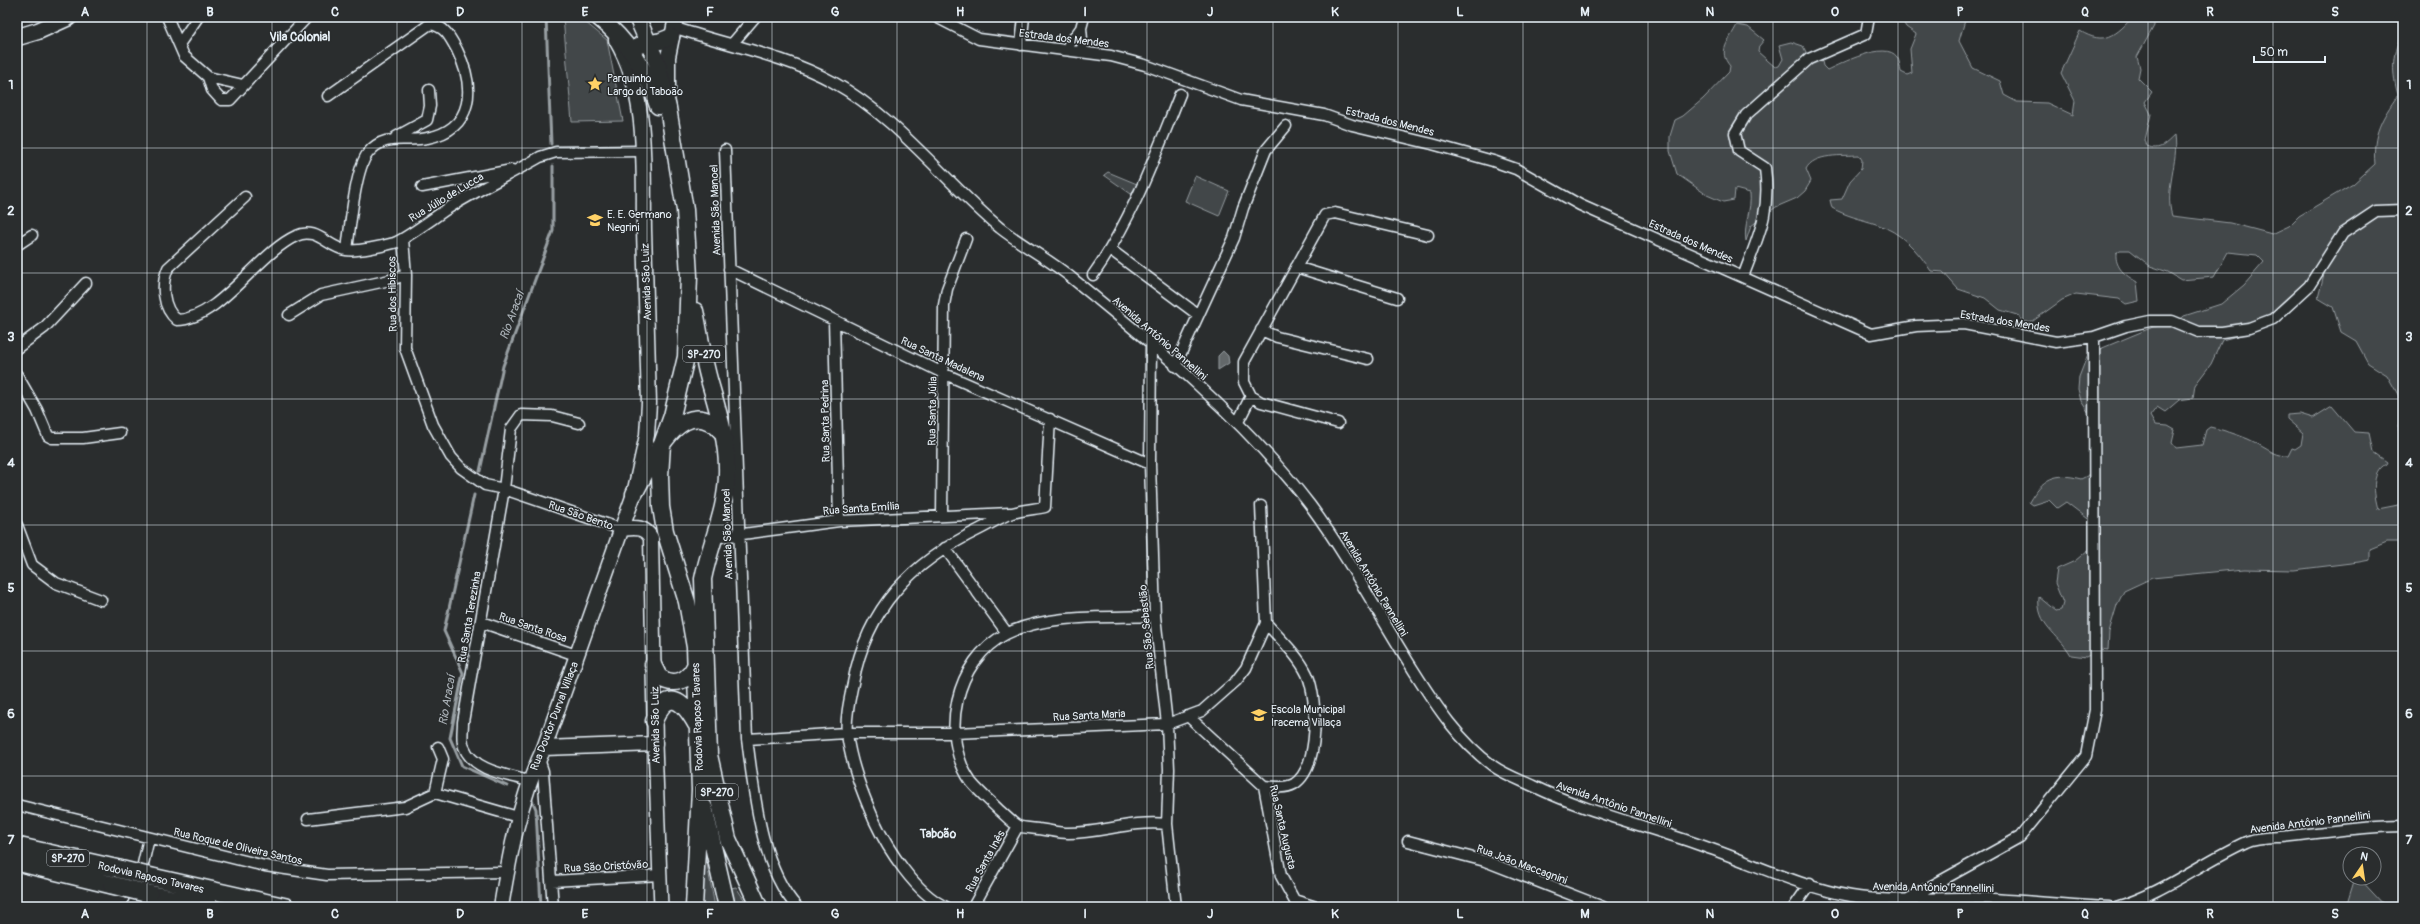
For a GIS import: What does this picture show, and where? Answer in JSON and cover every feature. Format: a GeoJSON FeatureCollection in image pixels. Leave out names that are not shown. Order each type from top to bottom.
{"type":"FeatureCollection","features":[{"type":"Feature","properties":{"kind":"highway","name":"Rodovia Raposo Tavares"},"geometry":{"type":"LineString","coordinates":[[17,846],[115,877],[149,894],[211,907]]}},
{"type":"Feature","properties":{"kind":"highway","name":"Rodovia Raposo Tavares"},"geometry":{"type":"LineString","coordinates":[[17,862],[115,877],[152,877],[286,907]]}},
{"type":"Feature","properties":{"kind":"highway"},"geometry":{"type":"LineString","coordinates":[[170,898],[193,907]]}},
{"type":"Feature","properties":{"kind":"main road"},"geometry":{"type":"LineString","coordinates":[[18,38],[40,17]]}},
{"type":"Feature","properties":{"kind":"main road"},"geometry":{"type":"LineString","coordinates":[[18,38],[69,17]]}},
{"type":"Feature","properties":{"kind":"main road","name":"SP-270"},"geometry":{"type":"LineString","coordinates":[[637,17],[650,43],[658,65],[668,108],[685,210],[689,276],[686,357],[672,416],[662,444]]}},
{"type":"Feature","properties":{"kind":"main road"},"geometry":{"type":"LineString","coordinates":[[607,25],[627,41],[639,45],[650,43],[673,27]]}},
{"type":"Feature","properties":{"kind":"main road"},"geometry":{"type":"LineString","coordinates":[[607,25],[636,58],[647,77],[675,148]]}},
{"type":"Feature","properties":{"kind":"main road","name":"Avenida São Luiz"},"geometry":{"type":"LineString","coordinates":[[607,25],[623,52],[638,97],[642,151],[649,403],[647,435],[634,494],[621,529]]}},
{"type":"Feature","properties":{"kind":"main road"},"geometry":{"type":"LineString","coordinates":[[668,108],[668,58],[673,27]]}},
{"type":"Feature","properties":{"kind":"main road","name":"SP-270"},"geometry":{"type":"LineString","coordinates":[[689,276],[704,358],[726,449],[728,472],[725,500],[713,538],[704,580],[701,668]]}},
{"type":"Feature","properties":{"kind":"main road"},"geometry":{"type":"LineString","coordinates":[[634,494],[662,444],[676,427],[690,419],[708,421],[722,432]]}},
{"type":"Feature","properties":{"kind":"main road","name":"Rodovia Raposo Tavares"},"geometry":{"type":"LineString","coordinates":[[662,444],[661,506],[665,531],[687,602],[695,647],[701,668],[709,755],[714,781],[728,839],[759,907]]}},
{"type":"Feature","properties":{"kind":"main road","name":"Rua São Bento"},"geometry":{"type":"LineString","coordinates":[[621,529],[639,527],[644,529],[648,533],[651,543]]}},
{"type":"Feature","properties":{"kind":"main road","name":"Rua Doutor Durval Villaça"},"geometry":{"type":"LineString","coordinates":[[501,907],[518,817],[529,781],[541,754],[621,529]]}},
{"type":"Feature","properties":{"kind":"main road","name":"Avenida São Luiz"},"geometry":{"type":"LineString","coordinates":[[651,543],[655,744]]}},
{"type":"Feature","properties":{"kind":"main road"},"geometry":{"type":"LineString","coordinates":[[654,665],[659,677],[674,682],[683,680],[701,668]]}},
{"type":"Feature","properties":{"kind":"main road","name":"Rodovia Raposo Tavares"},"geometry":{"type":"LineString","coordinates":[[694,907],[700,790],[696,725],[701,668]]}},
{"type":"Feature","properties":{"kind":"main road"},"geometry":{"type":"LineString","coordinates":[[654,721],[660,708],[665,703],[677,701],[684,705],[696,725]]}},
{"type":"Feature","properties":{"kind":"main road"},"geometry":{"type":"LineString","coordinates":[[541,754],[655,744]]}},
{"type":"Feature","properties":{"kind":"main road"},"geometry":{"type":"LineString","coordinates":[[700,790],[727,907]]}},
{"type":"Feature","properties":{"kind":"street"},"geometry":{"type":"LineString","coordinates":[[167,17],[180,43],[184,56],[208,77],[243,85]]}},
{"type":"Feature","properties":{"kind":"street"},"geometry":{"type":"LineString","coordinates":[[180,43],[198,17]]}},
{"type":"Feature","properties":{"kind":"street"},"geometry":{"type":"LineString","coordinates":[[208,77],[212,90],[221,100],[230,100],[307,17]]}},
{"type":"Feature","properties":{"kind":"street"},"geometry":{"type":"LineString","coordinates":[[732,44],[755,17]]}},
{"type":"Feature","properties":{"kind":"street","name":"Estrada dos Mendes"},"geometry":{"type":"LineString","coordinates":[[936,17],[979,39],[1083,51],[1145,65],[1241,100],[1324,114],[1352,125],[1432,144],[1493,161],[1516,169],[1580,205],[1871,334],[1916,326],[1964,324],[2056,342],[2094,337],[2126,326],[2150,321],[2172,321],[2199,332],[2222,332],[2249,328],[2273,319],[2309,286],[2343,233],[2376,211],[2403,210]]}},
{"type":"Feature","properties":{"kind":"street"},"geometry":{"type":"LineString","coordinates":[[1021,45],[1024,17]]}},
{"type":"Feature","properties":{"kind":"street"},"geometry":{"type":"LineString","coordinates":[[1083,51],[1081,28],[1084,17]]}},
{"type":"Feature","properties":{"kind":"street"},"geometry":{"type":"LineString","coordinates":[[1743,278],[1766,214],[1768,191],[1765,168],[1739,152],[1735,133],[1746,115],[1809,59],[1866,34],[1869,17]]}},
{"type":"Feature","properties":{"kind":"street"},"geometry":{"type":"LineString","coordinates":[[328,96],[425,26],[436,25],[442,28],[450,36],[460,56],[468,84],[465,113],[452,127],[437,136],[426,139],[394,138]]}},
{"type":"Feature","properties":{"kind":"street","name":"Avenida Antônio Pannellini"},"geometry":{"type":"LineString","coordinates":[[673,27],[732,44],[814,73],[834,83],[861,101],[920,149],[1001,228],[1071,277],[1150,344],[1238,422],[1284,471],[1345,554],[1375,608],[1438,709],[1462,738],[1495,768],[1566,802],[1630,824],[1699,844],[1771,872],[1850,896],[1905,900],[1965,898],[2108,907]]}},
{"type":"Feature","properties":{"kind":"street"},"geometry":{"type":"LineString","coordinates":[[1066,49],[1081,28]]}},
{"type":"Feature","properties":{"kind":"street"},"geometry":{"type":"LineString","coordinates":[[245,197],[168,268],[164,278],[163,288],[171,315],[177,320],[185,320],[199,314],[223,297],[270,255],[297,235],[312,234],[324,238],[334,246],[346,250],[362,164],[367,154],[375,146],[423,124],[426,120],[430,106],[429,90]]}},
{"type":"Feature","properties":{"kind":"street"},"geometry":{"type":"LineString","coordinates":[[1094,275],[1111,250],[1144,185],[1180,94]]}},
{"type":"Feature","properties":{"kind":"street"},"geometry":{"type":"LineString","coordinates":[[1174,366],[1197,314],[1234,238],[1243,208],[1266,150],[1286,126]]}},
{"type":"Feature","properties":{"kind":"street","name":"Avenida São Manoel"},"geometry":{"type":"LineString","coordinates":[[725,150],[746,739],[760,825],[777,876],[797,907]]}},
{"type":"Feature","properties":{"kind":"street","name":"Rua Júlio de Lucca"},"geometry":{"type":"LineString","coordinates":[[346,250],[394,243],[403,239],[449,208],[540,157],[556,152],[642,151]]}},
{"type":"Feature","properties":{"kind":"street"},"geometry":{"type":"LineString","coordinates":[[422,187],[520,168]]}},
{"type":"Feature","properties":{"kind":"street"},"geometry":{"type":"LineString","coordinates":[[1338,423],[1262,402],[1250,396],[1244,382],[1244,362],[1322,219],[1329,213],[1335,213],[1428,235]]}},
{"type":"Feature","properties":{"kind":"street"},"geometry":{"type":"LineString","coordinates":[[17,245],[32,235]]}},
{"type":"Feature","properties":{"kind":"street","name":"Rua dos Hibiscos"},"geometry":{"type":"LineString","coordinates":[[403,239],[406,274],[405,348]]}},
{"type":"Feature","properties":{"kind":"street","name":"Rua Santa Júlia"},"geometry":{"type":"LineString","coordinates":[[942,514],[945,374],[944,305],[947,289],[966,239]]}},
{"type":"Feature","properties":{"kind":"street"},"geometry":{"type":"LineString","coordinates":[[1111,250],[1197,314]]}},
{"type":"Feature","properties":{"kind":"street"},"geometry":{"type":"LineString","coordinates":[[1296,267],[1397,298]]}},
{"type":"Feature","properties":{"kind":"street","name":"Rua Santa Madalena"},"geometry":{"type":"LineString","coordinates":[[729,270],[945,374],[1150,464]]}},
{"type":"Feature","properties":{"kind":"street"},"geometry":{"type":"LineString","coordinates":[[289,315],[321,295],[390,280],[406,274]]}},
{"type":"Feature","properties":{"kind":"street"},"geometry":{"type":"LineString","coordinates":[[17,348],[44,328],[86,283]]}},
{"type":"Feature","properties":{"kind":"street","name":"Rua Santa Pedrina"},"geometry":{"type":"LineString","coordinates":[[834,320],[839,521]]}},
{"type":"Feature","properties":{"kind":"street"},"geometry":{"type":"LineString","coordinates":[[1261,330],[1277,337],[1368,359]]}},
{"type":"Feature","properties":{"kind":"street"},"geometry":{"type":"LineString","coordinates":[[1905,900],[2020,837],[2086,756],[2095,710],[2094,337]]}},
{"type":"Feature","properties":{"kind":"street","name":"Rua São Sebastião"},"geometry":{"type":"LineString","coordinates":[[1150,344],[1150,464],[1155,616],[1167,724],[1169,769],[1167,824],[1176,907]]}},
{"type":"Feature","properties":{"kind":"street","name":"Rua São Bento"},"geometry":{"type":"LineString","coordinates":[[405,348],[433,425],[451,457],[475,479],[485,485],[504,489],[621,529]]}},
{"type":"Feature","properties":{"kind":"street"},"geometry":{"type":"LineString","coordinates":[[17,375],[37,410],[48,436],[52,438],[83,438],[120,433]]}},
{"type":"Feature","properties":{"kind":"street"},"geometry":{"type":"LineString","coordinates":[[1238,422],[1250,396]]}},
{"type":"Feature","properties":{"kind":"street","name":"Rua Santa Terezinha"},"geometry":{"type":"LineString","coordinates":[[529,781],[487,769],[474,760],[464,746],[464,722],[504,489],[511,429],[521,416],[552,416],[579,423]]}},
{"type":"Feature","properties":{"kind":"street"},"geometry":{"type":"LineString","coordinates":[[946,907],[938,904],[912,880],[880,833],[857,781],[846,733],[855,670],[866,637],[887,598],[930,557],[944,548],[1013,513],[1045,507],[1050,419]]}},
{"type":"Feature","properties":{"kind":"street"},"geometry":{"type":"LineString","coordinates":[[725,500],[739,520]]}},
{"type":"Feature","properties":{"kind":"street","name":"Rua Santa Maria"},"geometry":{"type":"LineString","coordinates":[[746,739],[846,733],[955,733],[1167,724],[1202,711],[1236,681],[1246,668],[1266,623],[1261,506]]}},
{"type":"Feature","properties":{"kind":"street","name":"Rua Santa Emília"},"geometry":{"type":"LineString","coordinates":[[713,538],[739,533],[839,521],[942,514],[1013,513]]}},
{"type":"Feature","properties":{"kind":"street"},"geometry":{"type":"LineString","coordinates":[[17,525],[32,565],[56,582],[101,600]]}},
{"type":"Feature","properties":{"kind":"street"},"geometry":{"type":"LineString","coordinates":[[944,548],[1007,634]]}},
{"type":"Feature","properties":{"kind":"street"},"geometry":{"type":"LineString","coordinates":[[1155,616],[1054,620],[1007,634],[993,642],[970,669],[959,694],[955,714],[955,733],[960,759],[971,782],[988,800],[1018,826],[1068,833],[1104,830],[1141,823],[1167,824]]}},
{"type":"Feature","properties":{"kind":"street","name":"Rua Santa Rosa"},"geometry":{"type":"LineString","coordinates":[[481,622],[576,655]]}},
{"type":"Feature","properties":{"kind":"street"},"geometry":{"type":"LineString","coordinates":[[1264,786],[1282,787],[1293,785],[1299,780],[1310,761],[1314,736],[1312,686],[1306,672],[1293,654],[1266,623]]}},
{"type":"Feature","properties":{"kind":"street","name":"Rua Santa Augusta"},"geometry":{"type":"LineString","coordinates":[[1188,716],[1264,786],[1281,876],[1296,904]]}},
{"type":"Feature","properties":{"kind":"street","name":"Avenida São Luiz"},"geometry":{"type":"LineString","coordinates":[[655,744],[661,907]]}},
{"type":"Feature","properties":{"kind":"street"},"geometry":{"type":"LineString","coordinates":[[435,793],[443,759],[438,747]]}},
{"type":"Feature","properties":{"kind":"street"},"geometry":{"type":"LineString","coordinates":[[541,754],[553,907]]}},
{"type":"Feature","properties":{"kind":"street"},"geometry":{"type":"LineString","coordinates":[[308,819],[405,807],[435,793],[518,817]]}},
{"type":"Feature","properties":{"kind":"street","name":"Rua Roque de Oliveira Santos"},"geometry":{"type":"LineString","coordinates":[[17,805],[149,838],[302,873],[327,875],[507,872]]}},
{"type":"Feature","properties":{"kind":"street","name":"Rua Santa Inês"},"geometry":{"type":"LineString","coordinates":[[973,907],[1018,826]]}},
{"type":"Feature","properties":{"kind":"street","name":"Avenida Antônio Pannellini"},"geometry":{"type":"LineString","coordinates":[[2116,907],[2135,901],[2155,892],[2200,865],[2248,841],[2380,826],[2403,826]]}},
{"type":"Feature","properties":{"kind":"street"},"geometry":{"type":"LineString","coordinates":[[133,907],[149,838]]}},
{"type":"Feature","properties":{"kind":"street","name":"Rua João Maccagnini"},"geometry":{"type":"LineString","coordinates":[[1408,841],[1438,851],[1485,861],[1603,907]]}},
{"type":"Feature","properties":{"kind":"street","name":"Rua São Cristóvão"},"geometry":{"type":"LineString","coordinates":[[552,881],[660,875]]}},
{"type":"Feature","properties":{"kind":"street"},"geometry":{"type":"LineString","coordinates":[[1794,907],[1810,884]]}},
{"type":"Feature","properties":{"kind":"street"},"geometry":{"type":"LineString","coordinates":[[1296,904],[1316,907]]}},
{"type":"Feature","properties":{"kind":"shaded area"},"geometry":{"type":"Polygon","coordinates":[[[563,17],[579,17],[607,40],[623,121],[572,122],[563,17]]]}},
{"type":"Feature","properties":{"kind":"shaded area"},"geometry":{"type":"Polygon","coordinates":[[[1900,17],[1966,17],[1959,41],[1973,68],[2000,81],[2004,95],[2017,102],[2047,103],[2073,115],[2075,101],[2061,73],[2080,31],[2096,38],[2103,38],[2110,36],[2121,29],[2133,17],[2154,17],[2154,26],[2137,57],[2140,68],[2138,78],[2152,92],[2145,102],[2151,114],[2145,140],[2147,146],[2156,148],[2162,146],[2175,135],[2176,145],[2170,186],[2170,206],[2172,216],[2230,223],[2272,234],[2289,226],[2299,216],[2353,184],[2375,164],[2374,153],[2379,127],[2387,111],[2398,95],[2394,72],[2394,58],[2401,36],[2403,37],[2403,440],[2398,426],[2402,410],[2401,400],[2387,375],[2368,363],[2356,341],[2341,332],[2333,307],[2318,298],[2325,270],[2284,315],[2260,330],[2222,340],[2211,364],[2195,385],[2193,398],[2179,400],[2165,412],[2157,407],[2150,416],[2155,425],[2168,426],[2175,430],[2172,443],[2176,448],[2202,445],[2206,430],[2210,427],[2239,435],[2272,452],[2283,456],[2288,456],[2292,448],[2295,449],[2301,445],[2303,433],[2287,419],[2287,415],[2300,414],[2313,418],[2332,406],[2354,432],[2369,433],[2373,452],[2387,462],[2377,473],[2375,478],[2375,497],[2378,509],[2403,504],[2403,534],[2397,542],[2387,542],[2370,549],[2370,560],[2359,562],[2294,570],[2244,569],[2152,578],[2124,591],[2117,605],[2109,632],[2108,650],[2099,649],[2086,657],[2071,655],[2044,622],[2039,607],[2039,597],[2056,611],[2061,610],[2063,603],[2055,583],[2057,569],[2075,561],[2095,544],[2096,525],[2066,502],[2057,508],[2049,500],[2033,505],[2029,502],[2039,487],[2050,479],[2064,476],[2081,479],[2087,476],[2092,469],[2096,424],[2081,401],[2078,389],[2079,377],[2088,354],[2153,327],[2174,325],[2184,316],[2221,304],[2244,285],[2264,262],[2257,255],[2228,252],[2214,277],[2181,280],[2168,272],[2150,266],[2130,250],[2120,250],[2116,253],[2117,263],[2125,274],[2137,282],[2139,301],[2126,304],[2119,299],[2076,294],[2062,300],[2033,321],[2025,322],[2017,315],[2000,310],[1985,298],[1958,289],[1943,272],[1931,271],[1908,243],[1885,227],[1832,208],[1830,200],[1842,199],[1850,181],[1861,169],[1862,160],[1859,155],[1830,156],[1815,160],[1806,169],[1811,181],[1805,191],[1797,198],[1776,207],[1751,226],[1746,241],[1745,235],[1750,205],[1750,193],[1735,189],[1734,200],[1723,202],[1707,195],[1677,174],[1670,151],[1670,136],[1675,120],[1683,116],[1703,99],[1729,72],[1730,66],[1724,56],[1724,51],[1737,25],[1748,27],[1764,40],[1759,46],[1758,52],[1775,67],[1779,66],[1783,59],[1779,45],[1791,42],[1803,46],[1808,56],[1821,57],[1823,66],[1827,70],[1873,52],[1891,52],[1898,59],[1901,72],[1907,75],[1912,73],[1910,49],[1916,34],[1906,27],[1900,17]]]}},
{"type":"Feature","properties":{"kind":"shaded area"},"geometry":{"type":"Polygon","coordinates":[[[1108,172],[1137,184],[1131,194],[1104,175],[1108,172]]]}},
{"type":"Feature","properties":{"kind":"shaded area"},"geometry":{"type":"Polygon","coordinates":[[[1195,176],[1229,191],[1219,216],[1185,201],[1195,176]]]}},
{"type":"Feature","properties":{"kind":"shaded area"},"geometry":{"type":"Polygon","coordinates":[[[1223,351],[1228,356],[1229,363],[1218,370],[1218,356],[1223,351]]]}},
{"type":"Feature","properties":{"kind":"shaded area"},"geometry":{"type":"Polygon","coordinates":[[[704,848],[715,907],[701,907],[704,848]]]}},
{"type":"Feature","properties":{"kind":"shaded area"},"geometry":{"type":"Polygon","coordinates":[[[2353,886],[2366,886],[2386,907],[2346,907],[2353,886]]]}},
{"type":"Feature","properties":{"kind":"shaded area"},"geometry":{"type":"Polygon","coordinates":[[[736,887],[749,907],[735,907],[731,888],[736,887]]]}},
{"type":"Feature","properties":{"kind":"waterway","name":"Rio Aracaí"},"geometry":{"type":"LineString","coordinates":[[546,17],[551,144]]}},
{"type":"Feature","properties":{"kind":"waterway","name":"Rio Aracaí"},"geometry":{"type":"LineString","coordinates":[[480,471],[503,366],[553,231],[553,166]]}},
{"type":"Feature","properties":{"kind":"waterway","name":"Rio Aracaí"},"geometry":{"type":"LineString","coordinates":[[474,495],[444,631],[463,673],[450,738],[462,766],[507,786]]}},
{"type":"Feature","properties":{"kind":"waterway","name":"Rio Aracaí"},"geometry":{"type":"LineString","coordinates":[[531,798],[536,809],[541,907]]}},
{"type":"Feature","properties":{"kind":"place","name":"Parquinho Largo do Taboão"},"geometry":{"type":"Point","coordinates":[595,84]}},
{"type":"Feature","properties":{"kind":"place","name":"E. E. Germano Negrini"},"geometry":{"type":"Point","coordinates":[595,220]}},
{"type":"Feature","properties":{"kind":"place","name":"Escola Municipal Iracema Villaça"},"geometry":{"type":"Point","coordinates":[1259,715]}},
{"type":"Feature","properties":{"kind":"district","name":"Vila Colonial"},"geometry":{"type":"Point","coordinates":[300,37]}},
{"type":"Feature","properties":{"kind":"district","name":"Taboão"},"geometry":{"type":"Point","coordinates":[938,834]}}]}
